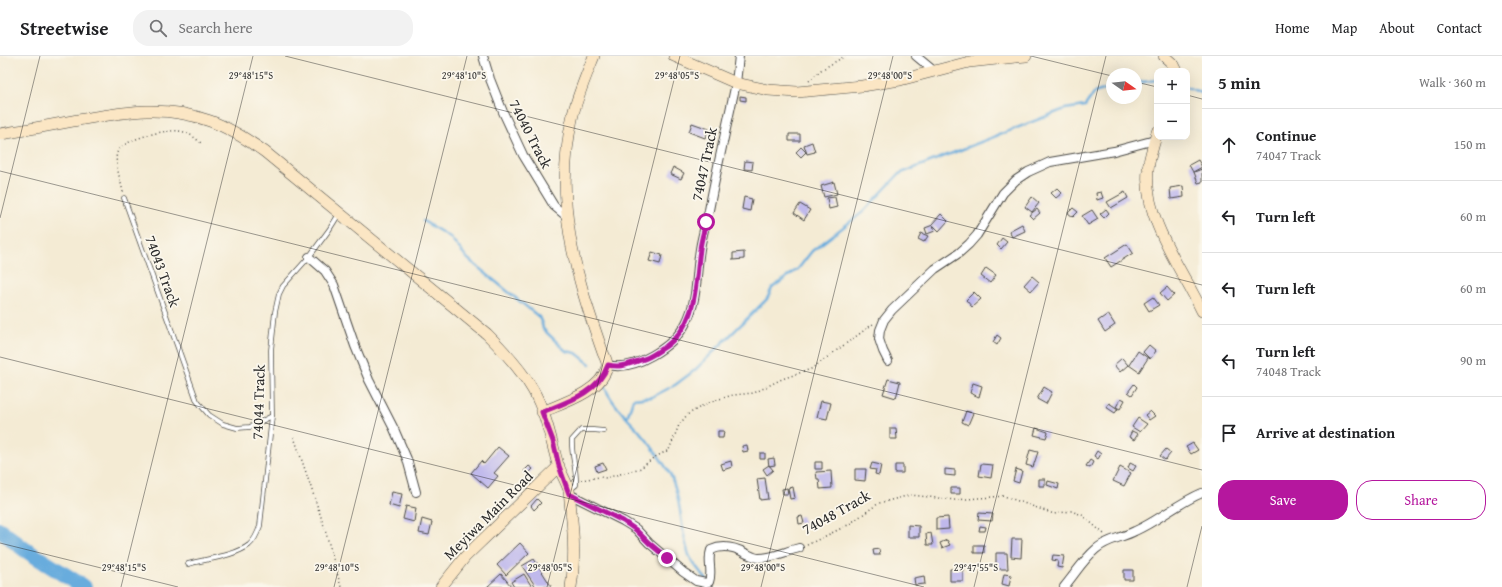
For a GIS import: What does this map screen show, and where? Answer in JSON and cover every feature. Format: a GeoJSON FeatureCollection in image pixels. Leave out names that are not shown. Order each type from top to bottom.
{"type":"FeatureCollection","features":[{"type":"Feature","properties":{"kind":"street","name":"74040 Track"},"geometry":{"type":"LineString","coordinates":[[483,56],[503,112],[523,155],[554,206],[566,216]]}},
{"type":"Feature","properties":{"kind":"street"},"geometry":{"type":"LineString","coordinates":[[542,412],[580,396],[595,385],[607,368],[594,330],[572,251],[566,216],[566,160],[572,118],[594,56]]}},
{"type":"Feature","properties":{"kind":"street"},"geometry":{"type":"LineString","coordinates":[[674,56],[736,83],[768,90],[797,92],[862,86],[900,80],[969,62],[1026,56]]}},
{"type":"Feature","properties":{"kind":"street","name":"74047 Track"},"geometry":{"type":"LineString","coordinates":[[607,368],[623,366],[648,358],[674,340],[686,323],[692,307],[700,248],[736,83],[739,56]]}},
{"type":"Feature","properties":{"kind":"street"},"geometry":{"type":"LineString","coordinates":[[916,56],[934,71]]}},
{"type":"Feature","properties":{"kind":"street"},"geometry":{"type":"LineString","coordinates":[[1166,57],[1176,68]]}},
{"type":"Feature","properties":{"kind":"street"},"geometry":{"type":"LineString","coordinates":[[0,134],[124,111],[153,110],[181,114],[210,121],[241,136],[265,152],[488,334],[522,373],[534,391],[553,441],[559,466],[569,492],[573,528],[573,554],[570,587]]}},
{"type":"Feature","properties":{"kind":"street"},"geometry":{"type":"LineString","coordinates":[[888,361],[883,351],[880,339],[880,330],[884,320],[892,310],[935,269],[959,253],[969,244],[977,235],[1003,193],[1016,180],[1028,172],[1050,162],[1114,151],[1154,137]]}},
{"type":"Feature","properties":{"kind":"street"},"geometry":{"type":"LineString","coordinates":[[1155,140],[1148,171],[1152,209],[1160,232],[1202,311]]}},
{"type":"Feature","properties":{"kind":"street"},"geometry":{"type":"LineString","coordinates":[[309,257],[325,271],[334,285],[355,346],[369,380],[394,429],[407,459],[416,492]]}},
{"type":"Feature","properties":{"kind":"street","name":"Meyiwa Main Road"},"geometry":{"type":"LineString","coordinates":[[440,587],[465,557],[559,466]]}},
{"type":"Feature","properties":{"kind":"street","name":"74048 Track"},"geometry":{"type":"LineString","coordinates":[[569,492],[630,525],[683,572],[702,582],[709,582],[712,574],[709,556],[711,550],[718,547],[741,550],[757,558],[765,558],[800,548]]}},
{"type":"Feature","properties":{"kind":"street"},"geometry":{"type":"LineString","coordinates":[[1064,587],[1086,559],[1097,548],[1110,540],[1134,532],[1153,522],[1192,497],[1202,493]]}},
{"type":"Feature","properties":{"kind":"lane","name":"74043 Track"},"geometry":{"type":"LineString","coordinates":[[124,198],[197,401],[209,415],[223,424],[237,428],[250,427],[272,416]]}},
{"type":"Feature","properties":{"kind":"lane","name":"74044 Track"},"geometry":{"type":"LineString","coordinates":[[188,564],[229,554],[244,548],[257,536],[260,526],[272,416],[271,350],[275,312],[279,294],[283,286],[309,257],[329,230],[339,213]]}},
{"type":"Feature","properties":{"kind":"lane"},"geometry":{"type":"LineString","coordinates":[[569,492],[576,485],[577,473],[572,451],[572,440],[581,430],[604,432]]}},
{"type":"Feature","properties":{"kind":"path"},"geometry":{"type":"LineString","coordinates":[[797,92],[821,70],[845,56]]}},
{"type":"Feature","properties":{"kind":"path"},"geometry":{"type":"LineString","coordinates":[[124,198],[116,160],[117,151],[123,146],[133,140],[167,130],[180,131],[191,135],[201,142]]}},
{"type":"Feature","properties":{"kind":"path"},"geometry":{"type":"LineString","coordinates":[[576,480],[600,477],[606,478],[641,468],[653,458],[669,450],[679,425],[687,416],[702,406],[722,398],[754,393],[782,378],[812,369],[873,324]]}},
{"type":"Feature","properties":{"kind":"path"},"geometry":{"type":"LineString","coordinates":[[294,437],[324,526],[341,587]]}},
{"type":"Feature","properties":{"kind":"path","name":"74048 Track"},"geometry":{"type":"LineString","coordinates":[[800,548],[848,525],[879,503],[912,495],[955,500],[1004,496],[1054,514],[1071,511],[1082,514],[1110,540]]}},
{"type":"Feature","properties":{"kind":"building"},"geometry":{"type":"Polygon","coordinates":[[[740,96],[746,97],[746,101],[740,100],[740,96]]]}},
{"type":"Feature","properties":{"kind":"building"},"geometry":{"type":"Polygon","coordinates":[[[692,123],[709,129],[705,138],[689,132],[692,123]]]}},
{"type":"Feature","properties":{"kind":"building"},"geometry":{"type":"Polygon","coordinates":[[[789,134],[800,134],[800,141],[789,141],[789,134]]]}},
{"type":"Feature","properties":{"kind":"building"},"geometry":{"type":"Polygon","coordinates":[[[812,142],[815,152],[807,154],[804,145],[812,142]]]}},
{"type":"Feature","properties":{"kind":"building"},"geometry":{"type":"Polygon","coordinates":[[[801,147],[806,152],[801,157],[796,152],[801,147]]]}},
{"type":"Feature","properties":{"kind":"building"},"geometry":{"type":"Polygon","coordinates":[[[1198,160],[1202,167],[1193,172],[1189,165],[1198,160]]]}},
{"type":"Feature","properties":{"kind":"building"},"geometry":{"type":"Polygon","coordinates":[[[745,161],[753,162],[752,170],[744,169],[745,161]]]}},
{"type":"Feature","properties":{"kind":"building"},"geometry":{"type":"Polygon","coordinates":[[[673,167],[684,173],[681,179],[670,174],[673,167]]]}},
{"type":"Feature","properties":{"kind":"building"},"geometry":{"type":"Polygon","coordinates":[[[1202,169],[1202,182],[1198,183],[1194,172],[1202,169]]]}},
{"type":"Feature","properties":{"kind":"building"},"geometry":{"type":"Polygon","coordinates":[[[834,182],[837,194],[824,197],[821,186],[834,182]]]}},
{"type":"Feature","properties":{"kind":"building"},"geometry":{"type":"Polygon","coordinates":[[[1183,186],[1184,197],[1171,199],[1170,188],[1183,186]]]}},
{"type":"Feature","properties":{"kind":"building"},"geometry":{"type":"Polygon","coordinates":[[[1057,188],[1062,193],[1056,198],[1051,193],[1057,188]]]}},
{"type":"Feature","properties":{"kind":"building"},"geometry":{"type":"Polygon","coordinates":[[[1101,192],[1103,198],[1097,200],[1096,193],[1101,192]]]}},
{"type":"Feature","properties":{"kind":"building"},"geometry":{"type":"Polygon","coordinates":[[[1125,192],[1128,198],[1111,208],[1107,202],[1125,192]]]}},
{"type":"Feature","properties":{"kind":"building"},"geometry":{"type":"Polygon","coordinates":[[[744,197],[752,199],[750,211],[742,209],[744,197]]]}},
{"type":"Feature","properties":{"kind":"building"},"geometry":{"type":"Polygon","coordinates":[[[835,197],[837,207],[829,209],[827,198],[835,197]]]}},
{"type":"Feature","properties":{"kind":"building"},"geometry":{"type":"Polygon","coordinates":[[[1032,197],[1039,203],[1032,212],[1025,207],[1032,197]]]}},
{"type":"Feature","properties":{"kind":"building"},"geometry":{"type":"Polygon","coordinates":[[[800,204],[810,210],[804,220],[794,213],[800,204]]]}},
{"type":"Feature","properties":{"kind":"building"},"geometry":{"type":"Polygon","coordinates":[[[1073,208],[1078,212],[1073,217],[1068,213],[1073,208]]]}},
{"type":"Feature","properties":{"kind":"building"},"geometry":{"type":"Polygon","coordinates":[[[1037,209],[1040,213],[1033,219],[1029,215],[1037,209]]]}},
{"type":"Feature","properties":{"kind":"building"},"geometry":{"type":"Polygon","coordinates":[[[1106,209],[1109,213],[1104,218],[1100,214],[1106,209]]]}},
{"type":"Feature","properties":{"kind":"building"},"geometry":{"type":"Polygon","coordinates":[[[1092,210],[1098,219],[1088,225],[1082,216],[1092,210]]]}},
{"type":"Feature","properties":{"kind":"building"},"geometry":{"type":"Polygon","coordinates":[[[941,214],[948,221],[939,231],[932,224],[941,214]]]}},
{"type":"Feature","properties":{"kind":"building"},"geometry":{"type":"Polygon","coordinates":[[[1022,224],[1025,231],[1012,237],[1009,231],[1022,224]]]}},
{"type":"Feature","properties":{"kind":"building"},"geometry":{"type":"Polygon","coordinates":[[[933,225],[935,231],[927,234],[925,228],[933,225]]]}},
{"type":"Feature","properties":{"kind":"building"},"geometry":{"type":"Polygon","coordinates":[[[921,233],[928,236],[924,242],[918,239],[921,233]]]}},
{"type":"Feature","properties":{"kind":"building"},"geometry":{"type":"Polygon","coordinates":[[[1002,238],[1007,242],[1001,249],[997,245],[1002,238]]]}},
{"type":"Feature","properties":{"kind":"building"},"geometry":{"type":"Polygon","coordinates":[[[1127,244],[1133,253],[1111,267],[1105,258],[1127,244]]]}},
{"type":"Feature","properties":{"kind":"building"},"geometry":{"type":"Polygon","coordinates":[[[652,252],[662,255],[660,264],[649,261],[652,252]]]}},
{"type":"Feature","properties":{"kind":"building"},"geometry":{"type":"Polygon","coordinates":[[[744,252],[744,259],[733,260],[733,253],[744,252]]]}},
{"type":"Feature","properties":{"kind":"building"},"geometry":{"type":"Polygon","coordinates":[[[986,268],[996,275],[990,283],[981,276],[986,268]]]}},
{"type":"Feature","properties":{"kind":"building"},"geometry":{"type":"Polygon","coordinates":[[[1032,276],[1039,282],[1031,291],[1024,285],[1032,276]]]}},
{"type":"Feature","properties":{"kind":"building"},"geometry":{"type":"Polygon","coordinates":[[[1167,287],[1174,295],[1167,301],[1160,293],[1167,287]]]}},
{"type":"Feature","properties":{"kind":"building"},"geometry":{"type":"Polygon","coordinates":[[[974,292],[981,299],[972,307],[966,300],[974,292]]]}},
{"type":"Feature","properties":{"kind":"building"},"geometry":{"type":"Polygon","coordinates":[[[1153,297],[1159,305],[1149,311],[1144,303],[1153,297]]]}},
{"type":"Feature","properties":{"kind":"building"},"geometry":{"type":"Polygon","coordinates":[[[1108,314],[1115,325],[1105,332],[1098,321],[1108,314]]]}},
{"type":"Feature","properties":{"kind":"building"},"geometry":{"type":"Polygon","coordinates":[[[997,335],[1001,338],[997,345],[993,342],[997,335]]]}},
{"type":"Feature","properties":{"kind":"building"},"geometry":{"type":"Polygon","coordinates":[[[1149,345],[1156,351],[1150,359],[1143,352],[1149,345]]]}},
{"type":"Feature","properties":{"kind":"building"},"geometry":{"type":"Polygon","coordinates":[[[1138,351],[1148,358],[1139,372],[1129,365],[1138,351]]]}},
{"type":"Feature","properties":{"kind":"building"},"geometry":{"type":"Polygon","coordinates":[[[1122,358],[1128,365],[1120,372],[1114,365],[1122,358]]]}},
{"type":"Feature","properties":{"kind":"building"},"geometry":{"type":"Polygon","coordinates":[[[888,379],[900,382],[896,398],[883,394],[888,379]]]}},
{"type":"Feature","properties":{"kind":"building"},"geometry":{"type":"Polygon","coordinates":[[[973,383],[982,386],[979,397],[970,393],[973,383]]]}},
{"type":"Feature","properties":{"kind":"building"},"geometry":{"type":"Polygon","coordinates":[[[1134,384],[1137,387],[1132,395],[1128,392],[1134,384]]]}},
{"type":"Feature","properties":{"kind":"building"},"geometry":{"type":"Polygon","coordinates":[[[1044,387],[1052,392],[1046,404],[1037,399],[1044,387]]]}},
{"type":"Feature","properties":{"kind":"building"},"geometry":{"type":"Polygon","coordinates":[[[1121,398],[1125,400],[1120,409],[1116,407],[1121,398]]]}},
{"type":"Feature","properties":{"kind":"building"},"geometry":{"type":"Polygon","coordinates":[[[821,401],[831,403],[827,419],[817,417],[821,401]]]}},
{"type":"Feature","properties":{"kind":"building"},"geometry":{"type":"Polygon","coordinates":[[[1109,403],[1118,409],[1115,413],[1106,407],[1109,403]]]}},
{"type":"Feature","properties":{"kind":"building"},"geometry":{"type":"Polygon","coordinates":[[[966,411],[973,413],[968,425],[962,422],[966,411]]]}},
{"type":"Feature","properties":{"kind":"building"},"geometry":{"type":"Polygon","coordinates":[[[1150,411],[1155,416],[1149,420],[1145,415],[1150,411]]]}},
{"type":"Feature","properties":{"kind":"building"},"geometry":{"type":"Polygon","coordinates":[[[1138,418],[1147,424],[1140,432],[1132,427],[1138,418]]]}},
{"type":"Feature","properties":{"kind":"building"},"geometry":{"type":"Polygon","coordinates":[[[890,428],[896,428],[897,439],[890,439],[890,428]]]}},
{"type":"Feature","properties":{"kind":"building"},"geometry":{"type":"Polygon","coordinates":[[[1036,428],[1048,432],[1046,438],[1034,435],[1036,428]]]}},
{"type":"Feature","properties":{"kind":"building"},"geometry":{"type":"Polygon","coordinates":[[[718,431],[724,431],[723,438],[718,438],[718,431]]]}},
{"type":"Feature","properties":{"kind":"building"},"geometry":{"type":"Polygon","coordinates":[[[1132,431],[1138,434],[1134,440],[1129,437],[1132,431]]]}},
{"type":"Feature","properties":{"kind":"building"},"geometry":{"type":"Polygon","coordinates":[[[1193,443],[1198,450],[1191,454],[1186,447],[1193,443]]]}},
{"type":"Feature","properties":{"kind":"building"},"geometry":{"type":"Polygon","coordinates":[[[747,445],[748,451],[743,452],[742,446],[747,445]]]}},
{"type":"Feature","properties":{"kind":"building"},"geometry":{"type":"Polygon","coordinates":[[[498,447],[509,456],[494,473],[498,476],[488,488],[471,473],[481,461],[484,464],[498,447]]]}},
{"type":"Feature","properties":{"kind":"building"},"geometry":{"type":"Polygon","coordinates":[[[1166,449],[1171,453],[1165,460],[1160,456],[1166,449]]]}},
{"type":"Feature","properties":{"kind":"building"},"geometry":{"type":"Polygon","coordinates":[[[1030,450],[1038,452],[1033,467],[1026,465],[1030,450]]]}},
{"type":"Feature","properties":{"kind":"building"},"geometry":{"type":"Polygon","coordinates":[[[1097,451],[1101,454],[1098,459],[1094,456],[1097,451]]]}},
{"type":"Feature","properties":{"kind":"building"},"geometry":{"type":"Polygon","coordinates":[[[760,453],[765,453],[765,459],[760,459],[760,453]]]}},
{"type":"Feature","properties":{"kind":"building"},"geometry":{"type":"Polygon","coordinates":[[[774,458],[775,465],[769,466],[768,459],[774,458]]]}},
{"type":"Feature","properties":{"kind":"building"},"geometry":{"type":"Polygon","coordinates":[[[1090,460],[1093,462],[1090,468],[1086,466],[1090,460]]]}},
{"type":"Feature","properties":{"kind":"building"},"geometry":{"type":"Polygon","coordinates":[[[731,461],[732,467],[723,470],[721,464],[731,461]]]}},
{"type":"Feature","properties":{"kind":"building"},"geometry":{"type":"Polygon","coordinates":[[[815,462],[822,462],[822,469],[815,469],[815,462]]]}},
{"type":"Feature","properties":{"kind":"building"},"geometry":{"type":"Polygon","coordinates":[[[603,463],[606,469],[597,472],[595,466],[603,463]]]}},
{"type":"Feature","properties":{"kind":"building"},"geometry":{"type":"Polygon","coordinates":[[[872,463],[881,465],[879,475],[875,474],[876,470],[870,469],[872,463]]]}},
{"type":"Feature","properties":{"kind":"building"},"geometry":{"type":"Polygon","coordinates":[[[1130,463],[1136,466],[1133,471],[1128,468],[1130,463]]]}},
{"type":"Feature","properties":{"kind":"building"},"geometry":{"type":"Polygon","coordinates":[[[981,464],[993,465],[991,478],[979,476],[981,464]]]}},
{"type":"Feature","properties":{"kind":"building"},"geometry":{"type":"Polygon","coordinates":[[[769,465],[773,470],[767,475],[763,469],[769,465]]]}},
{"type":"Feature","properties":{"kind":"building"},"geometry":{"type":"Polygon","coordinates":[[[895,465],[903,465],[903,473],[895,473],[895,465]]]}},
{"type":"Feature","properties":{"kind":"building"},"geometry":{"type":"Polygon","coordinates":[[[529,466],[533,469],[528,474],[524,471],[529,466]]]}},
{"type":"Feature","properties":{"kind":"building"},"geometry":{"type":"Polygon","coordinates":[[[1120,467],[1131,473],[1124,486],[1113,481],[1120,467]]]}},
{"type":"Feature","properties":{"kind":"building"},"geometry":{"type":"Polygon","coordinates":[[[855,469],[866,469],[865,481],[855,480],[855,469]]]}},
{"type":"Feature","properties":{"kind":"building"},"geometry":{"type":"Polygon","coordinates":[[[945,469],[955,470],[955,476],[945,475],[945,469]]]}},
{"type":"Feature","properties":{"kind":"building"},"geometry":{"type":"Polygon","coordinates":[[[1016,469],[1022,471],[1019,483],[1013,481],[1016,469]]]}},
{"type":"Feature","properties":{"kind":"building"},"geometry":{"type":"Polygon","coordinates":[[[831,471],[832,488],[820,489],[819,479],[817,479],[816,472],[831,471]]]}},
{"type":"Feature","properties":{"kind":"building"},"geometry":{"type":"Polygon","coordinates":[[[765,478],[768,499],[760,500],[757,479],[765,478]]]}},
{"type":"Feature","properties":{"kind":"building"},"geometry":{"type":"Polygon","coordinates":[[[1039,479],[1045,479],[1045,486],[1039,486],[1039,479]]]}},
{"type":"Feature","properties":{"kind":"building"},"geometry":{"type":"Polygon","coordinates":[[[1048,481],[1059,484],[1058,489],[1047,485],[1048,481]]]}},
{"type":"Feature","properties":{"kind":"building"},"geometry":{"type":"Polygon","coordinates":[[[793,487],[795,498],[790,499],[788,488],[793,487]]]}},
{"type":"Feature","properties":{"kind":"building"},"geometry":{"type":"Polygon","coordinates":[[[787,488],[788,494],[783,494],[782,489],[787,488]]]}},
{"type":"Feature","properties":{"kind":"building"},"geometry":{"type":"Polygon","coordinates":[[[951,488],[960,488],[960,494],[951,494],[951,488]]]}},
{"type":"Feature","properties":{"kind":"building"},"geometry":{"type":"Polygon","coordinates":[[[392,492],[402,494],[399,508],[389,505],[392,492]]]}},
{"type":"Feature","properties":{"kind":"building"},"geometry":{"type":"Polygon","coordinates":[[[537,499],[541,503],[534,510],[531,506],[537,499]]]}},
{"type":"Feature","properties":{"kind":"building"},"geometry":{"type":"Polygon","coordinates":[[[406,506],[416,508],[414,522],[403,519],[406,506]]]}},
{"type":"Feature","properties":{"kind":"building"},"geometry":{"type":"Polygon","coordinates":[[[979,513],[993,514],[992,521],[978,520],[979,513]]]}},
{"type":"Feature","properties":{"kind":"building"},"geometry":{"type":"Polygon","coordinates":[[[802,516],[804,523],[799,524],[798,517],[802,516]]]}},
{"type":"Feature","properties":{"kind":"building"},"geometry":{"type":"Polygon","coordinates":[[[948,517],[949,529],[936,530],[936,518],[948,517]]]}},
{"type":"Feature","properties":{"kind":"building"},"geometry":{"type":"Polygon","coordinates":[[[422,519],[432,522],[429,535],[419,533],[422,519]]]}},
{"type":"Feature","properties":{"kind":"building"},"geometry":{"type":"Polygon","coordinates":[[[908,525],[919,526],[919,537],[908,537],[908,525]]]}},
{"type":"Feature","properties":{"kind":"building"},"geometry":{"type":"Polygon","coordinates":[[[980,526],[986,527],[985,531],[979,531],[980,526]]]}},
{"type":"Feature","properties":{"kind":"building"},"geometry":{"type":"Polygon","coordinates":[[[931,533],[933,545],[927,545],[926,534],[931,533]]]}},
{"type":"Feature","properties":{"kind":"building"},"geometry":{"type":"Polygon","coordinates":[[[1012,539],[1022,539],[1021,558],[1011,557],[1012,539]]]}},
{"type":"Feature","properties":{"kind":"building"},"geometry":{"type":"Polygon","coordinates":[[[947,540],[950,545],[942,548],[940,543],[947,540]]]}},
{"type":"Feature","properties":{"kind":"building"},"geometry":{"type":"Polygon","coordinates":[[[520,543],[529,553],[506,575],[497,565],[520,543]]]}},
{"type":"Feature","properties":{"kind":"building"},"geometry":{"type":"Polygon","coordinates":[[[974,545],[984,545],[984,553],[974,553],[974,545]]]}},
{"type":"Feature","properties":{"kind":"building"},"geometry":{"type":"Polygon","coordinates":[[[879,549],[880,555],[874,555],[873,550],[879,549]]]}},
{"type":"Feature","properties":{"kind":"building"},"geometry":{"type":"Polygon","coordinates":[[[996,553],[1007,553],[1008,569],[996,569],[996,553]]]}},
{"type":"Feature","properties":{"kind":"building"},"geometry":{"type":"Polygon","coordinates":[[[1053,555],[1064,556],[1062,568],[1057,567],[1058,561],[1052,560],[1053,555]]]}},
{"type":"Feature","properties":{"kind":"building"},"geometry":{"type":"Polygon","coordinates":[[[534,559],[551,586],[536,587],[522,566],[534,559]]]}},
{"type":"Feature","properties":{"kind":"building"},"geometry":{"type":"Polygon","coordinates":[[[950,569],[963,569],[963,581],[950,581],[950,569]]]}},
{"type":"Feature","properties":{"kind":"building"},"geometry":{"type":"Polygon","coordinates":[[[1124,570],[1133,570],[1133,580],[1124,580],[1124,570]]]}},
{"type":"Feature","properties":{"kind":"building"},"geometry":{"type":"Polygon","coordinates":[[[501,574],[511,586],[510,587],[487,587],[501,574]]]}},
{"type":"Feature","properties":{"kind":"building"},"geometry":{"type":"Polygon","coordinates":[[[524,574],[532,587],[514,587],[511,582],[524,574]]]}},
{"type":"Feature","properties":{"kind":"building"},"geometry":{"type":"Polygon","coordinates":[[[1004,574],[1011,575],[1009,586],[1002,584],[1004,574]]]}},
{"type":"Feature","properties":{"kind":"building"},"geometry":{"type":"Polygon","coordinates":[[[924,576],[925,584],[915,585],[914,578],[924,576]]]}},
{"type":"Feature","properties":{"kind":"waterway"},"geometry":{"type":"LineString","coordinates":[[1142,82],[1154,80]]}},
{"type":"Feature","properties":{"kind":"waterway"},"geometry":{"type":"LineString","coordinates":[[1190,88],[1202,93]]}},
{"type":"Feature","properties":{"kind":"waterway"},"geometry":{"type":"LineString","coordinates":[[627,418],[633,399],[652,397],[675,385],[695,370],[767,299],[772,288],[798,269],[812,251],[863,212],[899,174],[1065,109],[1085,106],[1094,93],[1106,89]]}},
{"type":"Feature","properties":{"kind":"waterway"},"geometry":{"type":"LineString","coordinates":[[423,221],[450,237],[468,259],[539,317],[543,329],[566,351],[576,353],[590,364]]}},
{"type":"Feature","properties":{"kind":"waterway"},"geometry":{"type":"LineString","coordinates":[[603,383],[614,403],[648,441],[670,474],[677,494],[689,555],[712,587]]}},
{"type":"Feature","properties":{"kind":"waterway"},"geometry":{"type":"LineString","coordinates":[[0,530],[24,549],[84,587]]}},
{"type":"Feature","properties":{"kind":"route"},"geometry":{"type":"LineString","coordinates":[[667,558],[636,530],[623,521],[569,494],[559,466],[553,441],[542,412],[580,396],[595,385],[606,372],[608,365],[616,367],[623,366],[648,358],[674,340],[686,323],[692,307],[696,288],[700,248],[706,222]]}}]}
